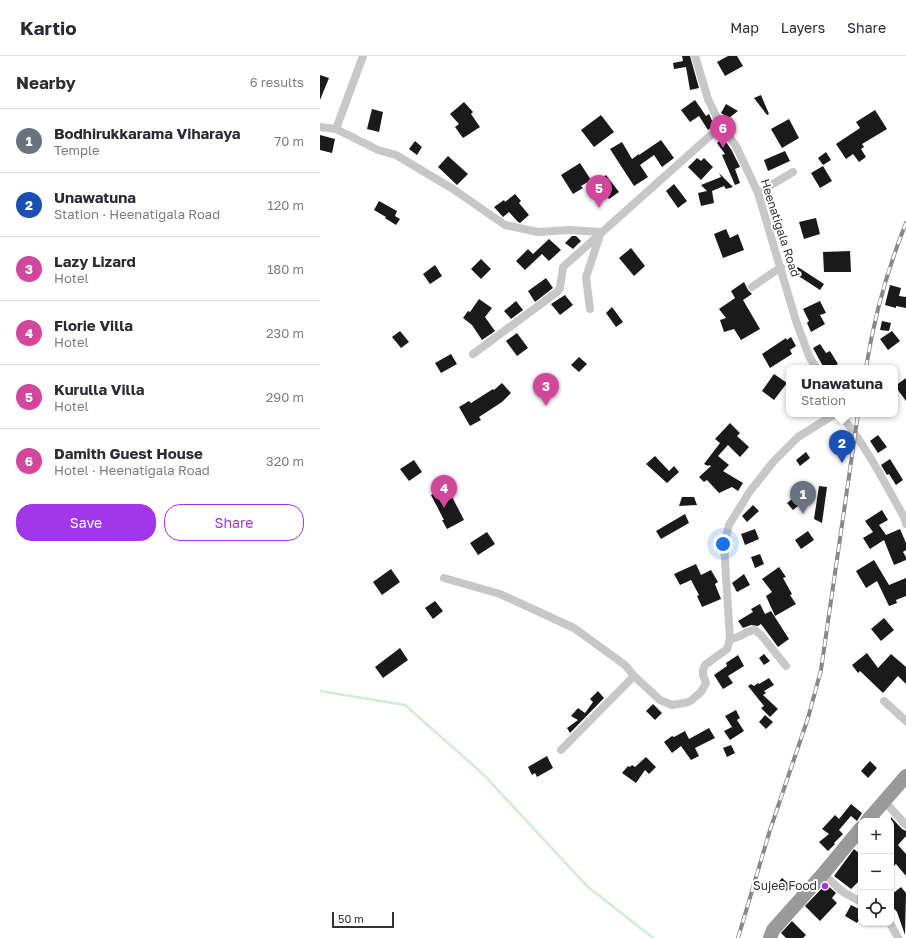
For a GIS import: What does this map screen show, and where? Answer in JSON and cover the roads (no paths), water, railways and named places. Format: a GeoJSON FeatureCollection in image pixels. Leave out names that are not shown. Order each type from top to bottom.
{"type":"FeatureCollection","features":[{"type":"Feature","properties":{"kind":"highway"},"geometry":{"type":"LineString","coordinates":[[870,818],[906,776]]}},
{"type":"Feature","properties":{"kind":"highway"},"geometry":{"type":"LineString","coordinates":[[770,938],[773,930],[823,874],[858,832]]}},
{"type":"Feature","properties":{"kind":"street"},"geometry":{"type":"LineString","coordinates":[[336,129],[363,56]]}},
{"type":"Feature","properties":{"kind":"street","name":"Heenatigala Road"},"geometry":{"type":"LineString","coordinates":[[695,56],[708,99],[721,126],[736,146],[758,192],[796,321],[814,365]]}},
{"type":"Feature","properties":{"kind":"street"},"geometry":{"type":"LineString","coordinates":[[473,354],[557,292],[560,288],[563,267],[721,126]]}},
{"type":"Feature","properties":{"kind":"street"},"geometry":{"type":"LineString","coordinates":[[320,127],[336,129],[378,150],[396,155],[453,189],[505,224],[538,232],[570,230],[601,232]]}},
{"type":"Feature","properties":{"kind":"street"},"geometry":{"type":"LineString","coordinates":[[758,192],[793,172]]}},
{"type":"Feature","properties":{"kind":"street"},"geometry":{"type":"LineString","coordinates":[[590,309],[586,277],[601,232]]}},
{"type":"Feature","properties":{"kind":"street"},"geometry":{"type":"LineString","coordinates":[[752,287],[781,267]]}},
{"type":"Feature","properties":{"kind":"street"},"geometry":{"type":"LineString","coordinates":[[444,578],[500,594],[574,628],[624,665],[660,700],[672,705],[689,702],[701,692],[706,683],[703,675],[705,665],[727,649],[730,640],[724,545],[729,525],[750,491],[774,460],[798,437],[829,417]]}},
{"type":"Feature","properties":{"kind":"street"},"geometry":{"type":"LineString","coordinates":[[842,417],[855,433],[905,519],[906,524]]}},
{"type":"Feature","properties":{"kind":"street"},"geometry":{"type":"LineString","coordinates":[[730,640],[738,638],[751,630],[755,630],[761,635],[786,666]]}},
{"type":"Feature","properties":{"kind":"street"},"geometry":{"type":"LineString","coordinates":[[561,750],[634,676]]}},
{"type":"Feature","properties":{"kind":"street"},"geometry":{"type":"LineString","coordinates":[[884,701],[906,721]]}},
{"type":"Feature","properties":{"kind":"street"},"geometry":{"type":"LineString","coordinates":[[884,801],[906,825]]}},
{"type":"Feature","properties":{"kind":"street"},"geometry":{"type":"LineString","coordinates":[[823,874],[843,892],[858,900]]}},
{"type":"Feature","properties":{"kind":"street"},"geometry":{"type":"LineString","coordinates":[[892,926],[898,938]]}},
{"type":"Feature","properties":{"kind":"waterway"},"geometry":{"type":"LineString","coordinates":[[320,691],[405,705],[483,774],[587,886],[653,938]]}},
{"type":"Feature","properties":{"kind":"railway"},"geometry":{"type":"LineString","coordinates":[[867,365],[882,294],[906,223]]}},
{"type":"Feature","properties":{"kind":"railway"},"geometry":{"type":"LineString","coordinates":[[738,938],[770,830],[808,718],[821,670],[858,417]]}},
{"type":"Feature","properties":{"kind":"place","name":"Damith Guest House"},"geometry":{"type":"Point","coordinates":[723,148]}},
{"type":"Feature","properties":{"kind":"place","name":"Kurulla Villa"},"geometry":{"type":"Point","coordinates":[599,208]}},
{"type":"Feature","properties":{"kind":"place","name":"Lazy Lizard"},"geometry":{"type":"Point","coordinates":[546,406]}},
{"type":"Feature","properties":{"kind":"place","name":"Unawatuna"},"geometry":{"type":"Point","coordinates":[842,463]}},
{"type":"Feature","properties":{"kind":"place","name":"Florie Villa"},"geometry":{"type":"Point","coordinates":[444,508]}},
{"type":"Feature","properties":{"kind":"place","name":"Bodhirukkarama Viharaya"},"geometry":{"type":"Point","coordinates":[803,514]}},
{"type":"Feature","properties":{"kind":"place","name":"Sujee Food"},"geometry":{"type":"Point","coordinates":[825,886]}}]}
